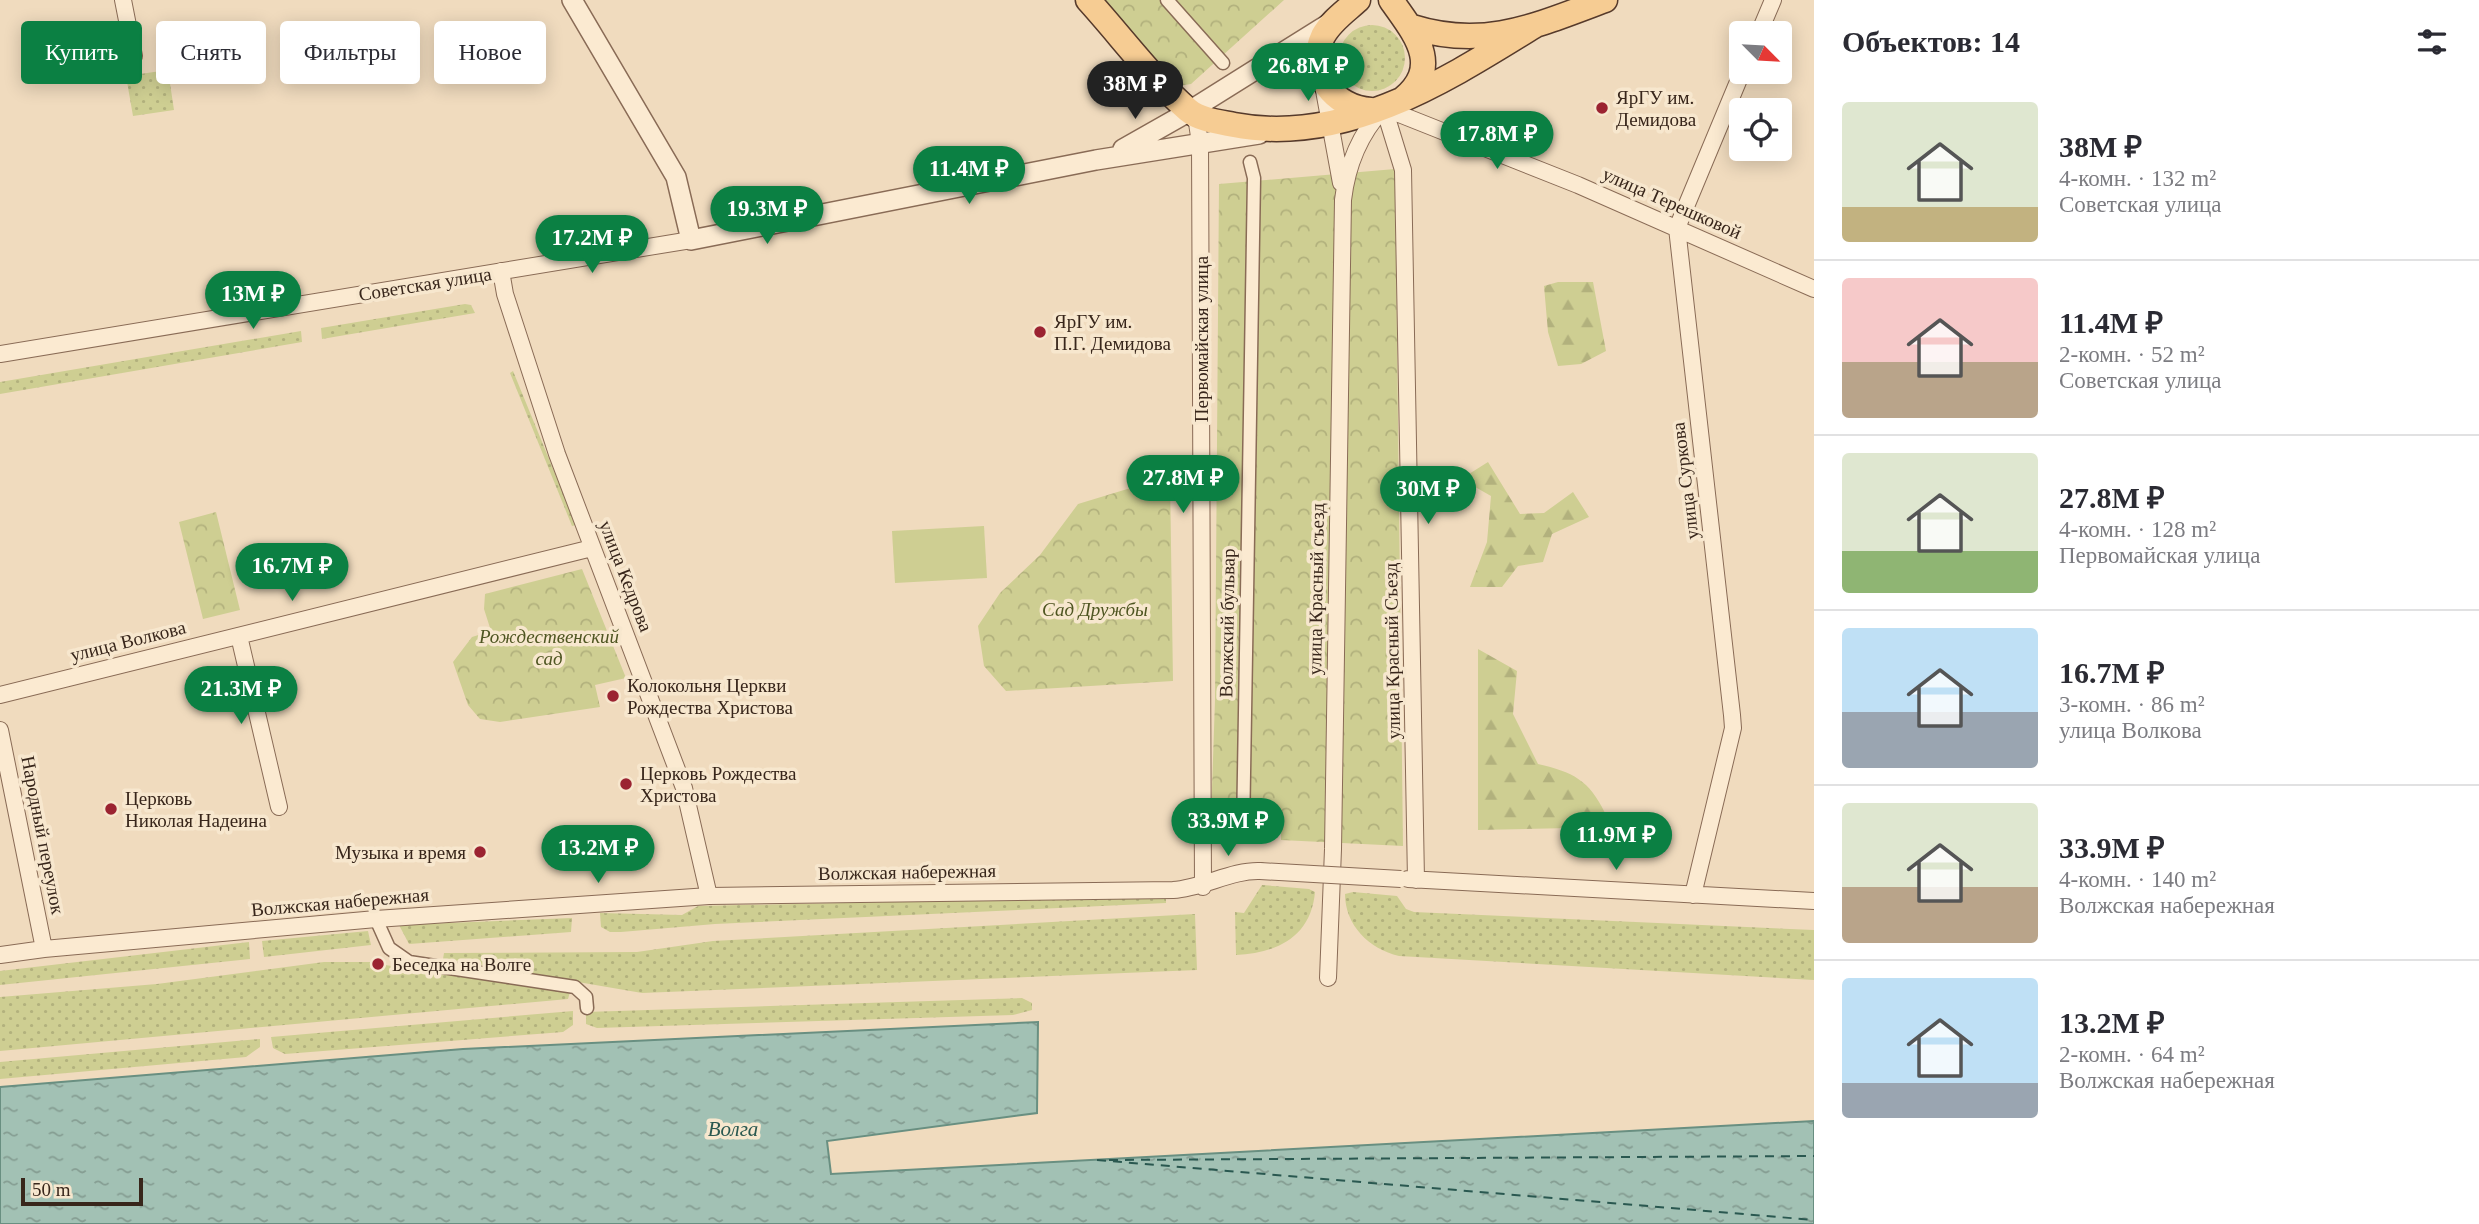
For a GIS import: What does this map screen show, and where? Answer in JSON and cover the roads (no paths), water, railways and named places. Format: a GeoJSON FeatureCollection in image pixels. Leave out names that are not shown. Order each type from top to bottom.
{"type":"FeatureCollection","features":[{"type":"Feature","properties":{"kind":"main road","name":"Первомайская улица"},"geometry":{"type":"LineString","coordinates":[[1088,0],[1189,112]]}},
{"type":"Feature","properties":{"kind":"main road"},"geometry":{"type":"LineString","coordinates":[[1403,12],[1422,48],[1421,70],[1413,88],[1385,107],[1355,108],[1340,101],[1329,90],[1321,76],[1320,46],[1328,28],[1346,10],[1366,6],[1403,12],[1441,35],[1475,37],[1511,33],[1605,0]]}},
{"type":"Feature","properties":{"kind":"main road"},"geometry":{"type":"LineString","coordinates":[[1189,112],[1213,121],[1278,131],[1331,122],[1385,107],[1438,84],[1534,26]]}},
{"type":"Feature","properties":{"kind":"street"},"geometry":{"type":"LineString","coordinates":[[123,0],[127,21]]}},
{"type":"Feature","properties":{"kind":"street"},"geometry":{"type":"LineString","coordinates":[[572,0],[676,177],[691,240]]}},
{"type":"Feature","properties":{"kind":"street"},"geometry":{"type":"LineString","coordinates":[[1167,0],[1223,63]]}},
{"type":"Feature","properties":{"kind":"street"},"geometry":{"type":"LineString","coordinates":[[1764,21],[1773,0]]}},
{"type":"Feature","properties":{"kind":"street","name":"Советская улица"},"geometry":{"type":"LineString","coordinates":[[1096,160],[1142,140],[1189,112],[1346,10]]}},
{"type":"Feature","properties":{"kind":"street"},"geometry":{"type":"LineString","coordinates":[[1321,76],[1343,200]]}},
{"type":"Feature","properties":{"kind":"street","name":"улица Суркова"},"geometry":{"type":"LineString","coordinates":[[1693,895],[1732,728],[1732,715],[1677,228],[1679,216],[1737,84]]}},
{"type":"Feature","properties":{"kind":"street"},"geometry":{"type":"LineString","coordinates":[[1343,200],[1354,155],[1367,129],[1385,107]]}},
{"type":"Feature","properties":{"kind":"street","name":"улица Терешковой"},"geometry":{"type":"LineString","coordinates":[[1385,107],[1677,228],[1814,289]]}},
{"type":"Feature","properties":{"kind":"street","name":"улица Красный Съезд"},"geometry":{"type":"LineString","coordinates":[[1385,107],[1403,170],[1409,879]]}},
{"type":"Feature","properties":{"kind":"street","name":"Первомайская улица"},"geometry":{"type":"LineString","coordinates":[[1189,112],[1197,123],[1200,143],[1203,887]]}},
{"type":"Feature","properties":{"kind":"street","name":"Советская улица"},"geometry":{"type":"LineString","coordinates":[[0,354],[691,240],[1096,160],[1278,131]]}},
{"type":"Feature","properties":{"kind":"street","name":"Волжский бульвар"},"geometry":{"type":"LineString","coordinates":[[1243,832],[1254,178],[1250,162]]}},
{"type":"Feature","properties":{"kind":"street","name":"улица Красный съезд"},"geometry":{"type":"LineString","coordinates":[[1328,978],[1333,849],[1343,200]]}},
{"type":"Feature","properties":{"kind":"street","name":"улица Кедрова"},"geometry":{"type":"LineString","coordinates":[[501,271],[512,318],[592,548],[684,788],[709,896]]}},
{"type":"Feature","properties":{"kind":"street","name":"улица Волкова"},"geometry":{"type":"LineString","coordinates":[[0,695],[592,548]]}},
{"type":"Feature","properties":{"kind":"street"},"geometry":{"type":"LineString","coordinates":[[239,636],[279,807]]}},
{"type":"Feature","properties":{"kind":"street","name":"Народный переулок"},"geometry":{"type":"LineString","coordinates":[[0,730],[44,949]]}},
{"type":"Feature","properties":{"kind":"street","name":"Волжская набережная"},"geometry":{"type":"LineString","coordinates":[[0,955],[376,919],[709,896],[1173,890],[1203,887],[1247,871],[1814,901]]}},
{"type":"Feature","properties":{"kind":"street"},"geometry":{"type":"LineString","coordinates":[[376,919],[389,948],[409,961],[575,987],[586,998],[587,1008]]}},
{"type":"Feature","properties":{"kind":"water","name":"Волга"},"geometry":{"type":"Polygon","coordinates":[[[1038,1022],[1037,1113],[827,1141],[831,1174],[1814,1121],[1814,1224],[0,1224],[0,1087],[463,1049],[1038,1022]]]}},
{"type":"Feature","properties":{"kind":"place","name":"ЯрГУ им. Демидова"},"geometry":{"type":"Point","coordinates":[1602,108]}},
{"type":"Feature","properties":{"kind":"place","name":"ЯрГУ им. П.Г. Демидова"},"geometry":{"type":"Point","coordinates":[1040,332]}},
{"type":"Feature","properties":{"kind":"place","name":"Колокольня Церкви Рождества Христова"},"geometry":{"type":"Point","coordinates":[613,696]}},
{"type":"Feature","properties":{"kind":"place","name":"Церковь Рождества Христова"},"geometry":{"type":"Point","coordinates":[626,784]}},
{"type":"Feature","properties":{"kind":"place","name":"Церковь Николая Надеина"},"geometry":{"type":"Point","coordinates":[111,809]}},
{"type":"Feature","properties":{"kind":"place","name":"Музыка и время"},"geometry":{"type":"Point","coordinates":[480,852]}},
{"type":"Feature","properties":{"kind":"place","name":"Беседка на Волге"},"geometry":{"type":"Point","coordinates":[378,964]}},
{"type":"Feature","properties":{"kind":"park label","name":"Сад Дружбы"},"geometry":{"type":"Point","coordinates":[1095,609]}},
{"type":"Feature","properties":{"kind":"park label","name":"Рождественский сад"},"geometry":{"type":"Point","coordinates":[549,647]}}]}
